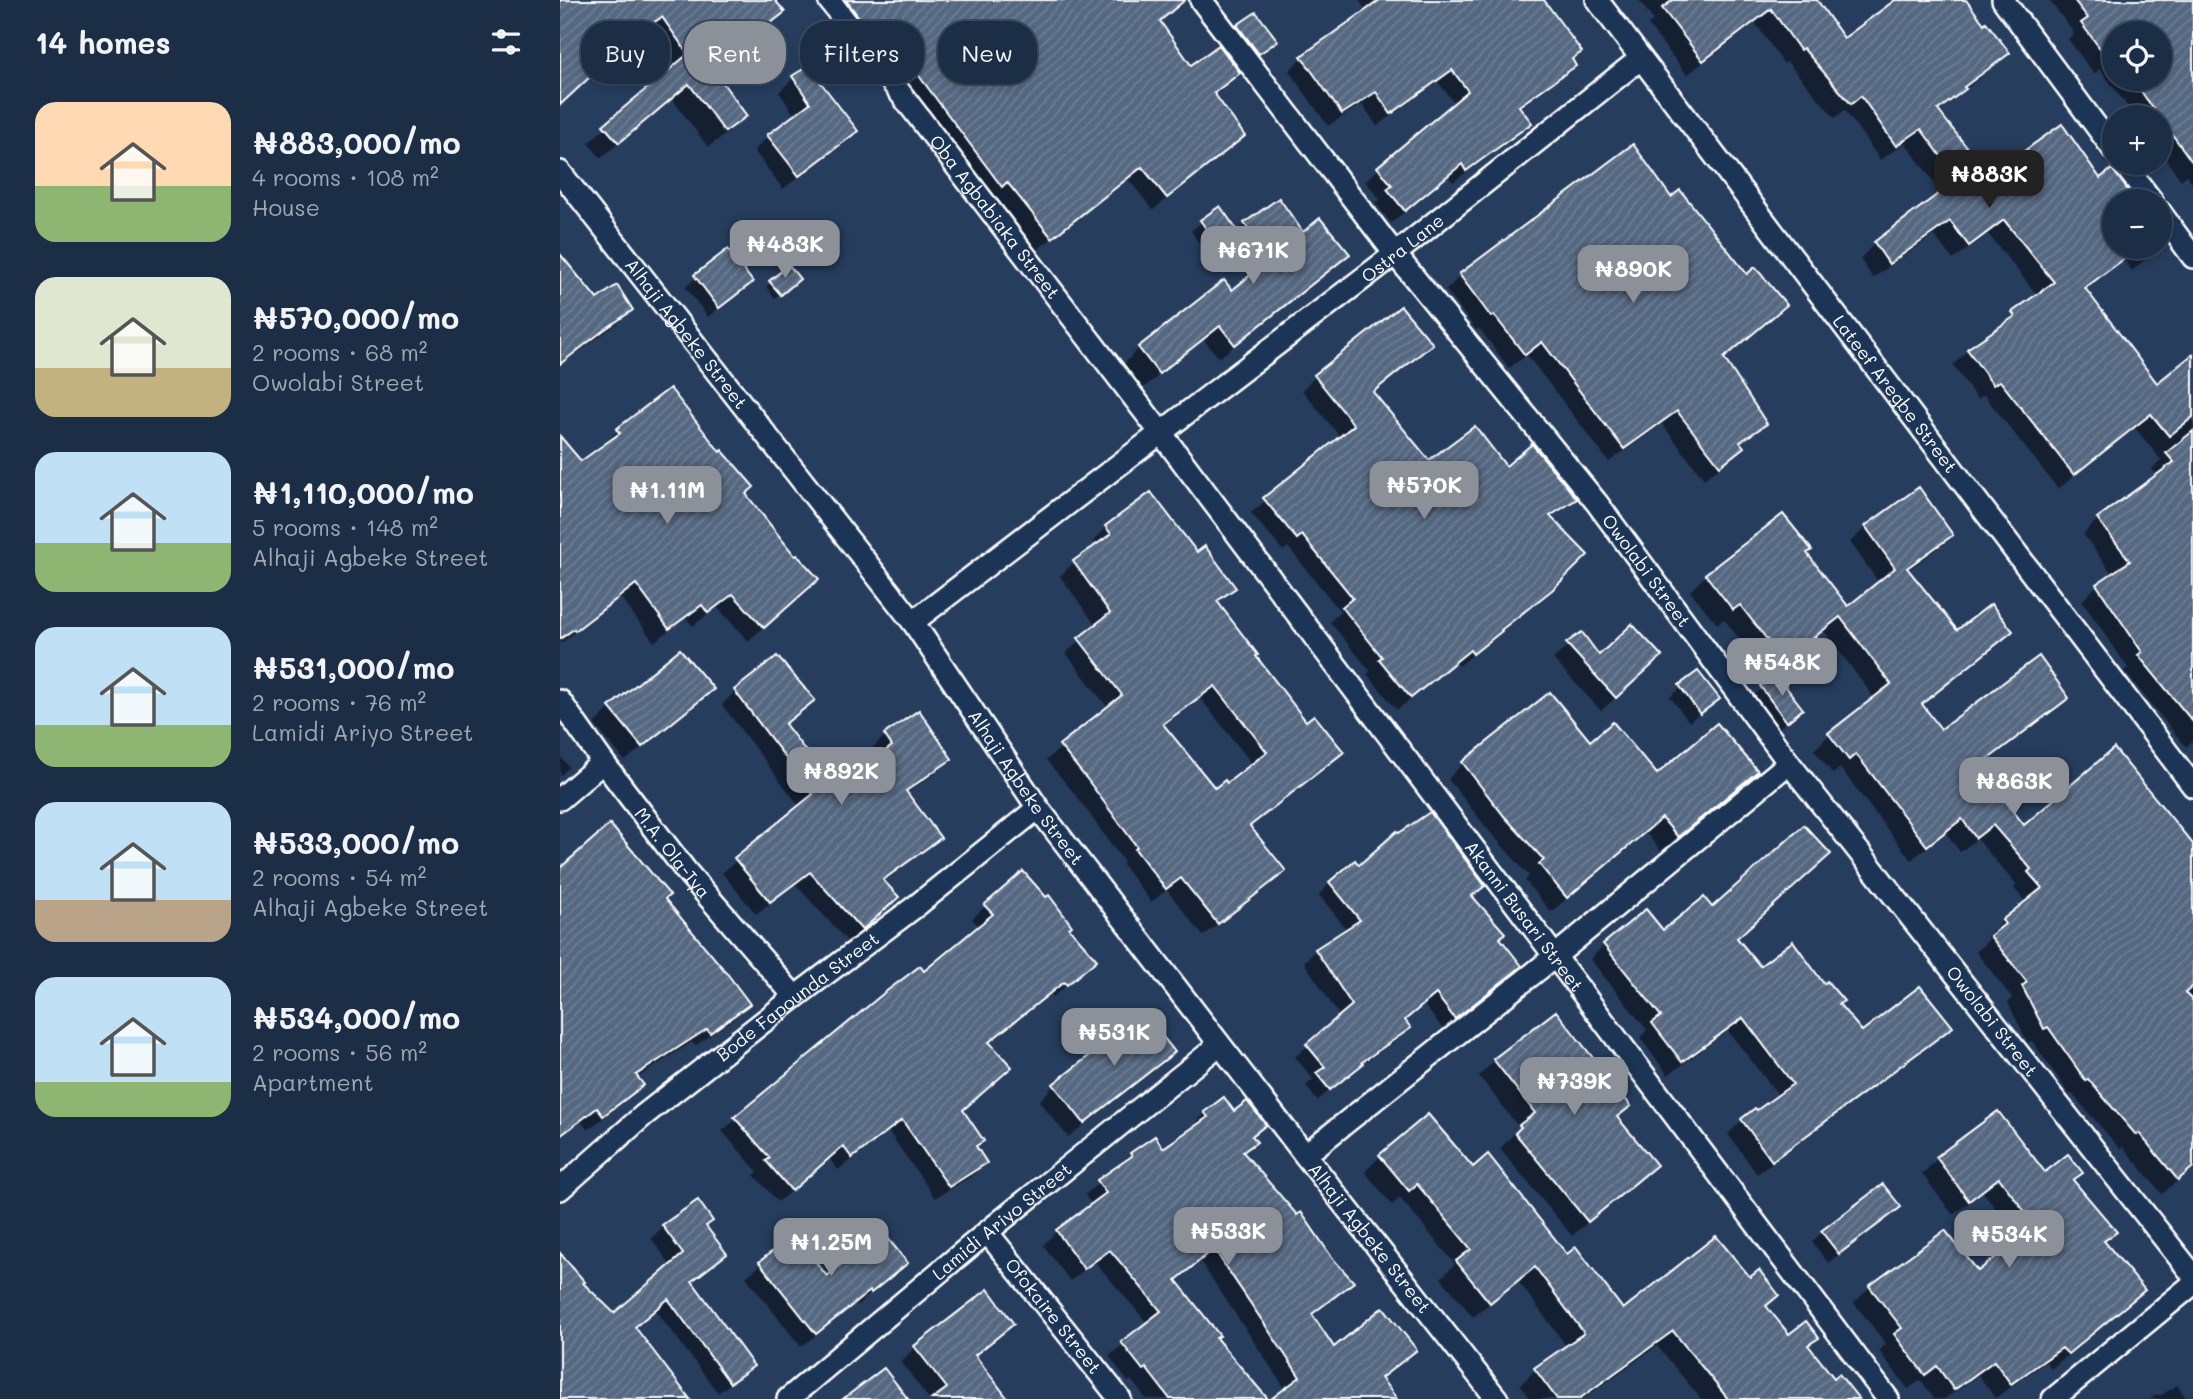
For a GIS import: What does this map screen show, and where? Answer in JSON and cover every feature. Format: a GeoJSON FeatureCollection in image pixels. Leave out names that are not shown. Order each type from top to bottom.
{"type":"FeatureCollection","features":[{"type":"Feature","properties":{"kind":"street","name":"Oba Agbabiaka Street"},"geometry":{"type":"LineString","coordinates":[[829,0],[1161,432]]}},
{"type":"Feature","properties":{"kind":"street","name":"Owolabi Street"},"geometry":{"type":"LineString","coordinates":[[1201,0],[1395,254],[1597,503],[1789,763],[2193,1275]]}},
{"type":"Feature","properties":{"kind":"street","name":"Lateef Aregbe Street"},"geometry":{"type":"LineString","coordinates":[[1597,0],[2193,786]]}},
{"type":"Feature","properties":{"kind":"street"},"geometry":{"type":"LineString","coordinates":[[2003,0],[2102,134]]}},
{"type":"Feature","properties":{"kind":"street","name":"Ostra Lane"},"geometry":{"type":"LineString","coordinates":[[913,622],[1395,254],[1640,59]]}},
{"type":"Feature","properties":{"kind":"street","name":"Alhaji Agbeke Street"},"geometry":{"type":"LineString","coordinates":[[560,172],[913,622],[1038,808],[1219,1045],[1497,1399]]}},
{"type":"Feature","properties":{"kind":"street"},"geometry":{"type":"LineString","coordinates":[[2132,175],[2143,189]]}},
{"type":"Feature","properties":{"kind":"street"},"geometry":{"type":"LineString","coordinates":[[2172,228],[2193,257]]}},
{"type":"Feature","properties":{"kind":"street","name":"Akanni Busari Street"},"geometry":{"type":"LineString","coordinates":[[1161,432],[1888,1399]]}},
{"type":"Feature","properties":{"kind":"street","name":"M.A. Ola-Iya"},"geometry":{"type":"LineString","coordinates":[[560,701],[686,871],[795,997]]}},
{"type":"Feature","properties":{"kind":"street"},"geometry":{"type":"LineString","coordinates":[[560,800],[603,762]]}},
{"type":"Feature","properties":{"kind":"street"},"geometry":{"type":"LineString","coordinates":[[1305,1155],[1554,957],[1789,763]]}},
{"type":"Feature","properties":{"kind":"street","name":"Bode Fapounda Street"},"geometry":{"type":"LineString","coordinates":[[560,1189],[644,1115],[916,906],[1038,808]]}},
{"type":"Feature","properties":{"kind":"street","name":"Lamidi Ariyo Street"},"geometry":{"type":"LineString","coordinates":[[788,1399],[987,1232],[1219,1045]]}},
{"type":"Feature","properties":{"kind":"street","name":"Ofokaire Street"},"geometry":{"type":"LineString","coordinates":[[987,1232],[1120,1399]]}},
{"type":"Feature","properties":{"kind":"street"},"geometry":{"type":"LineString","coordinates":[[2053,1399],[2193,1284]]}},
{"type":"Feature","properties":{"kind":"building"},"geometry":{"type":"Polygon","coordinates":[[[560,0],[775,0],[785,12],[773,21],[684,21],[684,48],[670,28],[670,21],[665,21],[662,17],[656,21],[581,21],[582,84],[560,105],[560,0]]]}},
{"type":"Feature","properties":{"kind":"building"},"geometry":{"type":"Polygon","coordinates":[[[846,0],[1185,0],[1160,21],[1191,65],[1219,45],[1240,73],[1214,93],[1245,136],[1167,198],[1142,167],[1052,238],[1007,182],[1002,187],[924,83],[924,21],[862,21],[846,0]]]}},
{"type":"Feature","properties":{"kind":"building"},"geometry":{"type":"Polygon","coordinates":[[[1380,0],[1544,0],[1582,52],[1572,59],[1576,66],[1519,106],[1532,123],[1466,171],[1462,164],[1405,211],[1387,189],[1392,185],[1377,167],[1468,91],[1452,70],[1391,114],[1376,92],[1342,114],[1301,56],[1380,0]]]}},
{"type":"Feature","properties":{"kind":"building"},"geometry":{"type":"Polygon","coordinates":[[[1673,0],[1817,0],[1844,38],[1895,0],[1966,0],[2010,53],[1938,110],[1989,176],[2062,124],[2100,178],[2104,175],[2116,175],[2127,189],[2102,189],[2102,259],[2124,259],[2085,288],[2157,383],[2193,354],[2193,417],[2169,436],[2151,414],[2074,475],[2000,381],[1993,385],[1967,349],[2015,316],[2012,312],[2054,282],[2004,220],[1969,246],[1950,221],[1889,264],[1874,242],[1958,179],[1921,129],[1896,146],[1861,96],[1851,104],[1803,48],[1800,50],[1771,9],[1703,61],[1662,8],[1673,0]]]}},
{"type":"Feature","properties":{"kind":"building"},"geometry":{"type":"Polygon","coordinates":[[[2074,0],[2193,0],[2193,163],[2172,134],[2172,105],[2151,105],[2141,91],[2172,91],[2172,21],[2102,21],[2102,51],[2081,23],[2088,18],[2074,0]]]}},
{"type":"Feature","properties":{"kind":"building"},"geometry":{"type":"Polygon","coordinates":[[[1256,12],[1278,41],[1259,54],[1237,25],[1256,12]]]}},
{"type":"Feature","properties":{"kind":"building"},"geometry":{"type":"Polygon","coordinates":[[[684,57],[684,84],[689,84],[619,143],[603,125],[652,84],[670,84],[670,69],[684,57]]]}},
{"type":"Feature","properties":{"kind":"building"},"geometry":{"type":"Polygon","coordinates":[[[800,71],[800,84],[822,84],[858,131],[799,176],[767,135],[810,103],[792,76],[800,71]]]}},
{"type":"Feature","properties":{"kind":"building"},"geometry":{"type":"Polygon","coordinates":[[[689,84],[724,84],[747,116],[725,132],[689,84]]]}},
{"type":"Feature","properties":{"kind":"building"},"geometry":{"type":"Polygon","coordinates":[[[1633,144],[1671,197],[1680,190],[1747,274],[1755,267],[1787,305],[1724,358],[1767,424],[1740,442],[1744,447],[1720,466],[1677,411],[1624,449],[1542,342],[1525,355],[1494,315],[1491,317],[1459,274],[1633,144]]]}},
{"type":"Feature","properties":{"kind":"building"},"geometry":{"type":"Polygon","coordinates":[[[1279,198],[1303,232],[1320,218],[1350,254],[1235,345],[1220,326],[1159,374],[1138,347],[1224,280],[1232,290],[1270,259],[1244,223],[1279,198]]]}},
{"type":"Feature","properties":{"kind":"building"},"geometry":{"type":"Polygon","coordinates":[[[1220,206],[1239,233],[1219,247],[1200,220],[1220,206]]]}},
{"type":"Feature","properties":{"kind":"building"},"geometry":{"type":"Polygon","coordinates":[[[728,249],[753,282],[719,308],[694,275],[728,249]]]}},
{"type":"Feature","properties":{"kind":"building"},"geometry":{"type":"Polygon","coordinates":[[[560,254],[597,299],[617,285],[633,310],[560,364],[560,254]]]}},
{"type":"Feature","properties":{"kind":"building"},"geometry":{"type":"Polygon","coordinates":[[[789,265],[800,279],[781,295],[769,281],[789,265]]]}},
{"type":"Feature","properties":{"kind":"building"},"geometry":{"type":"Polygon","coordinates":[[[1401,306],[1433,344],[1373,392],[1429,460],[1475,426],[1506,466],[1532,444],[1577,499],[1550,516],[1588,555],[1552,590],[1502,631],[1473,654],[1470,650],[1411,698],[1342,607],[1353,598],[1302,535],[1297,539],[1263,498],[1354,425],[1314,375],[1401,306]]]}},
{"type":"Feature","properties":{"kind":"building"},"geometry":{"type":"Polygon","coordinates":[[[670,388],[720,452],[722,450],[754,487],[746,494],[795,556],[797,555],[819,579],[764,628],[733,594],[708,613],[702,605],[669,629],[636,584],[575,631],[574,629],[560,639],[560,436],[581,461],[620,433],[616,429],[670,388]]]}},
{"type":"Feature","properties":{"kind":"building"},"geometry":{"type":"Polygon","coordinates":[[[2193,431],[2193,722],[2138,655],[2142,652],[2096,584],[2130,561],[2097,518],[2174,462],[2166,453],[2193,431]]]}},
{"type":"Feature","properties":{"kind":"building"},"geometry":{"type":"Polygon","coordinates":[[[1919,487],[1953,535],[1907,568],[1957,630],[1991,604],[2013,631],[1922,704],[1941,729],[2039,656],[2069,698],[1979,766],[2024,825],[2114,748],[2193,844],[2193,986],[2185,993],[2193,1001],[2193,1167],[2178,1180],[2139,1133],[2136,1135],[2088,1079],[2086,1081],[2048,1027],[2044,1029],[2022,986],[2027,982],[1990,936],[2005,924],[2002,920],[2042,888],[2028,872],[2031,869],[1993,825],[1976,838],[1962,819],[1927,846],[1856,754],[1849,760],[1828,733],[1891,684],[1840,617],[1784,661],[1740,605],[1733,610],[1705,574],[1783,514],[1812,550],[1807,553],[1848,606],[1895,568],[1865,526],[1919,487]]]}},
{"type":"Feature","properties":{"kind":"building"},"geometry":{"type":"Polygon","coordinates":[[[1151,492],[1197,552],[1205,546],[1236,588],[1217,601],[1258,655],[1256,656],[1306,721],[1314,715],[1344,752],[1250,826],[1286,871],[1218,924],[1181,878],[1166,889],[1087,779],[1059,745],[1122,695],[1078,638],[1110,613],[1073,561],[1111,534],[1105,526],[1151,492]],[[1215,686],[1163,724],[1215,788],[1225,780],[1227,783],[1267,752],[1215,686]]]}},
{"type":"Feature","properties":{"kind":"building"},"geometry":{"type":"Polygon","coordinates":[[[1632,624],[1662,656],[1616,698],[1566,643],[1582,632],[1599,655],[1632,624]]]}},
{"type":"Feature","properties":{"kind":"building"},"geometry":{"type":"Polygon","coordinates":[[[680,649],[714,689],[642,747],[609,707],[680,649]]]}},
{"type":"Feature","properties":{"kind":"building"},"geometry":{"type":"Polygon","coordinates":[[[777,656],[815,700],[785,724],[835,789],[892,746],[884,734],[919,710],[952,759],[906,791],[941,838],[883,880],[899,897],[862,930],[810,872],[770,902],[734,858],[813,794],[734,690],[777,656]]]}},
{"type":"Feature","properties":{"kind":"building"},"geometry":{"type":"Polygon","coordinates":[[[1698,671],[1720,699],[1700,714],[1679,685],[1698,671]]]}},
{"type":"Feature","properties":{"kind":"building"},"geometry":{"type":"Polygon","coordinates":[[[1776,674],[1803,709],[1787,722],[1760,686],[1776,674]]]}},
{"type":"Feature","properties":{"kind":"building"},"geometry":{"type":"Polygon","coordinates":[[[1550,692],[1590,741],[1613,722],[1657,774],[1717,723],[1758,771],[1678,837],[1662,818],[1567,898],[1539,864],[1544,860],[1504,816],[1462,762],[1550,692]]]}},
{"type":"Feature","properties":{"kind":"building"},"geometry":{"type":"Polygon","coordinates":[[[1430,812],[1485,886],[1472,896],[1505,933],[1500,938],[1522,966],[1455,1019],[1436,994],[1405,1020],[1411,1028],[1362,1062],[1363,1064],[1330,1090],[1316,1073],[1325,1067],[1306,1044],[1352,1005],[1315,949],[1360,920],[1329,882],[1355,860],[1359,865],[1397,831],[1399,833],[1430,812]]]}},
{"type":"Feature","properties":{"kind":"building"},"geometry":{"type":"Polygon","coordinates":[[[610,824],[670,895],[665,899],[750,1004],[710,1033],[707,1029],[636,1075],[644,1085],[603,1116],[597,1108],[560,1136],[560,868],[610,824]]]}},
{"type":"Feature","properties":{"kind":"building"},"geometry":{"type":"Polygon","coordinates":[[[1804,825],[1831,854],[1737,938],[1760,966],[1793,941],[1824,984],[1827,981],[1844,1001],[1839,1004],[1862,1031],[1920,986],[1953,1027],[1772,1161],[1741,1119],[1793,1084],[1743,1018],[1682,1062],[1652,1023],[1661,1016],[1603,944],[1646,909],[1663,930],[1704,897],[1712,907],[1804,825]]]}},
{"type":"Feature","properties":{"kind":"building"},"geometry":{"type":"Polygon","coordinates":[[[1023,871],[1046,897],[1049,895],[1072,926],[1069,928],[1097,960],[1067,985],[1064,982],[989,1042],[1012,1067],[963,1110],[984,1141],[976,1146],[987,1163],[949,1187],[902,1120],[852,1158],[843,1146],[792,1191],[766,1161],[770,1158],[734,1117],[884,993],[920,966],[924,971],[993,914],[984,905],[1023,871]]]}},
{"type":"Feature","properties":{"kind":"building"},"geometry":{"type":"Polygon","coordinates":[[[1556,1011],[1631,1106],[1617,1117],[1657,1165],[1588,1222],[1515,1133],[1521,1127],[1519,1125],[1535,1113],[1493,1059],[1556,1011]]]}},
{"type":"Feature","properties":{"kind":"building"},"geometry":{"type":"Polygon","coordinates":[[[1144,1013],[1175,1052],[1084,1123],[1053,1084],[1144,1013]]]}},
{"type":"Feature","properties":{"kind":"building"},"geometry":{"type":"Polygon","coordinates":[[[1224,1097],[1234,1111],[1247,1101],[1266,1125],[1252,1136],[1257,1142],[1243,1152],[1297,1215],[1301,1212],[1333,1259],[1354,1282],[1312,1314],[1334,1347],[1383,1307],[1417,1350],[1381,1378],[1397,1399],[1271,1399],[1300,1377],[1214,1249],[1176,1280],[1220,1336],[1216,1338],[1268,1399],[1170,1399],[1121,1342],[1161,1311],[1110,1250],[1084,1269],[1056,1230],[1106,1193],[1097,1180],[1132,1156],[1130,1153],[1155,1136],[1163,1148],[1208,1117],[1204,1112],[1224,1097]]]}},
{"type":"Feature","properties":{"kind":"building"},"geometry":{"type":"Polygon","coordinates":[[[1998,1111],[2045,1172],[2068,1154],[2083,1173],[2073,1180],[2117,1232],[2104,1241],[2145,1290],[2068,1354],[2062,1348],[2011,1384],[1994,1361],[1954,1390],[1937,1366],[1925,1375],[1894,1334],[1902,1328],[1869,1286],[1945,1230],[1978,1271],[2036,1226],[1999,1178],[1969,1201],[1936,1157],[1998,1111]]]}},
{"type":"Feature","properties":{"kind":"building"},"geometry":{"type":"Polygon","coordinates":[[[1428,1114],[1473,1167],[1488,1154],[1567,1254],[1576,1247],[1623,1309],[1716,1236],[1750,1277],[1759,1270],[1779,1295],[1766,1306],[1789,1334],[1806,1321],[1819,1338],[1808,1345],[1834,1378],[1839,1374],[1859,1399],[1728,1399],[1673,1331],[1579,1399],[1557,1399],[1534,1368],[1584,1333],[1535,1267],[1490,1303],[1456,1261],[1471,1249],[1417,1184],[1409,1191],[1379,1155],[1428,1114]]]}},
{"type":"Feature","properties":{"kind":"building"},"geometry":{"type":"Polygon","coordinates":[[[1883,1184],[1901,1207],[1839,1254],[1821,1231],[1883,1184]]]}},
{"type":"Feature","properties":{"kind":"building"},"geometry":{"type":"Polygon","coordinates":[[[698,1200],[713,1221],[706,1226],[727,1254],[692,1281],[754,1366],[730,1383],[668,1299],[635,1327],[690,1399],[560,1399],[560,1253],[585,1282],[583,1283],[614,1313],[683,1254],[662,1225],[698,1200]]]}},
{"type":"Feature","properties":{"kind":"building"},"geometry":{"type":"Polygon","coordinates":[[[881,1230],[908,1263],[816,1334],[759,1262],[794,1234],[827,1276],[881,1230]]]}},
{"type":"Feature","properties":{"kind":"building"},"geometry":{"type":"Polygon","coordinates":[[[988,1289],[1014,1324],[975,1355],[1008,1399],[932,1399],[947,1388],[914,1346],[988,1289]]]}},
{"type":"Feature","properties":{"kind":"building"},"geometry":{"type":"Polygon","coordinates":[[[884,1368],[908,1399],[843,1399],[884,1368]]]}}]}
